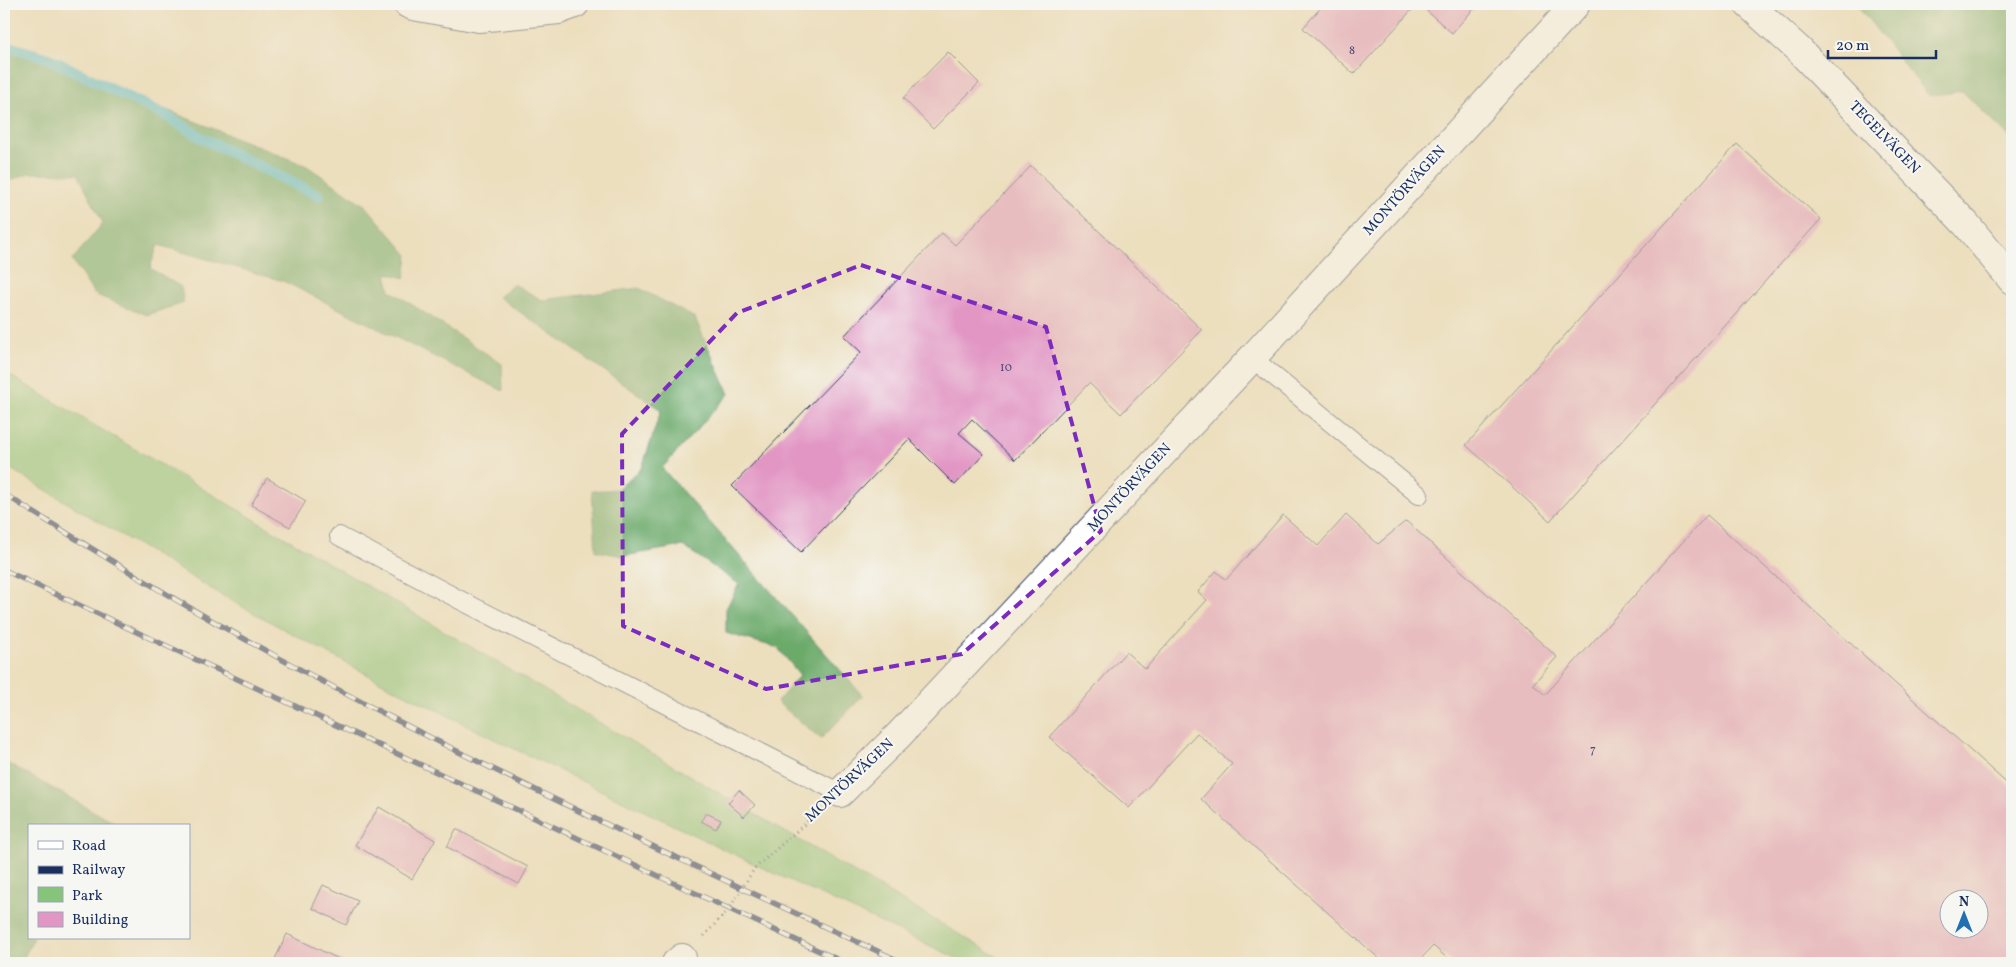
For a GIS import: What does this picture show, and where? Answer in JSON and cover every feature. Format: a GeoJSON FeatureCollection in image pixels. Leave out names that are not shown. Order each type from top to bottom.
{"type":"FeatureCollection","features":[{"type":"Feature","properties":{"kind":"street"},"geometry":{"type":"LineString","coordinates":[[408,4],[479,18],[559,10],[575,4]]}},
{"type":"Feature","properties":{"kind":"street","name":"MONTÖRVÄGEN"},"geometry":{"type":"LineString","coordinates":[[840,793],[899,735],[1252,358],[1576,4]]}},
{"type":"Feature","properties":{"kind":"street","name":"TEGELVÄGEN"},"geometry":{"type":"LineString","coordinates":[[1748,4],[1799,50],[1946,203],[1966,224],[2012,280]]}},
{"type":"Feature","properties":{"kind":"lane"},"geometry":{"type":"LineString","coordinates":[[1252,358],[1419,495]]}},
{"type":"Feature","properties":{"kind":"lane"},"geometry":{"type":"LineString","coordinates":[[339,536],[840,793]]}},
{"type":"Feature","properties":{"kind":"path","name":"MONTÖRVÄGEN"},"geometry":{"type":"LineString","coordinates":[[679,961],[729,909],[754,869],[840,793]]}},
{"type":"Feature","properties":{"kind":"highlighted area"},"geometry":{"type":"Polygon","coordinates":[[[861,265],[1046,327],[1101,531],[962,654],[766,689],[623,626],[622,434],[737,313],[861,265]]]}},
{"type":"Feature","properties":{"kind":"green space"},"geometry":{"type":"Polygon","coordinates":[[[2012,4],[2012,140],[1962,91],[1929,96],[1857,5],[2012,4]]]}},
{"type":"Feature","properties":{"kind":"green space"},"geometry":{"type":"Polygon","coordinates":[[[4,41],[54,65],[307,166],[366,206],[408,255],[405,278],[386,273],[390,290],[502,364],[503,391],[283,281],[158,245],[150,268],[181,287],[184,303],[146,315],[94,294],[72,260],[103,223],[78,174],[29,173],[4,183],[4,41]]]}},
{"type":"Feature","properties":{"kind":"green space"},"geometry":{"type":"Polygon","coordinates":[[[2012,140],[2012,172],[2009,168],[2012,140]]]}},
{"type":"Feature","properties":{"kind":"green space"},"geometry":{"type":"Polygon","coordinates":[[[514,284],[542,300],[639,288],[695,318],[729,394],[662,468],[863,696],[821,739],[777,702],[800,675],[778,648],[726,633],[726,609],[739,584],[683,546],[623,556],[596,551],[592,491],[617,489],[642,468],[661,410],[498,297],[514,284]]]}},
{"type":"Feature","properties":{"kind":"green space"},"geometry":{"type":"Polygon","coordinates":[[[4,372],[1008,963],[967,963],[748,861],[496,740],[385,684],[230,600],[4,465],[4,372]]]}},
{"type":"Feature","properties":{"kind":"green space"},"geometry":{"type":"Polygon","coordinates":[[[4,761],[116,824],[28,824],[28,940],[33,940],[21,963],[4,963],[4,761]]]}},
{"type":"Feature","properties":{"kind":"building"},"geometry":{"type":"Polygon","coordinates":[[[1324,4],[1417,4],[1354,74],[1303,28],[1324,4]]]}},
{"type":"Feature","properties":{"kind":"building"},"geometry":{"type":"Polygon","coordinates":[[[1419,4],[1478,4],[1452,33],[1419,4]]]}},
{"type":"Feature","properties":{"kind":"building"},"geometry":{"type":"Polygon","coordinates":[[[948,52],[979,83],[933,129],[903,98],[948,52]]]}},
{"type":"Feature","properties":{"kind":"building"},"geometry":{"type":"Polygon","coordinates":[[[1737,144],[1821,219],[1550,521],[1466,445],[1737,144]]]}},
{"type":"Feature","properties":{"kind":"building"},"geometry":{"type":"Polygon","coordinates":[[[1031,166],[1202,330],[1121,414],[1089,383],[1015,460],[972,419],[959,433],[984,454],[955,485],[909,439],[801,552],[732,486],[861,352],[844,336],[942,233],[955,245],[1031,166]]]}},
{"type":"Feature","properties":{"kind":"building"},"geometry":{"type":"Polygon","coordinates":[[[267,478],[306,501],[290,527],[251,505],[267,478]]]}},
{"type":"Feature","properties":{"kind":"building"},"geometry":{"type":"Polygon","coordinates":[[[1283,515],[1318,546],[1346,515],[1378,544],[1406,521],[1557,657],[1533,684],[1545,695],[1707,515],[2012,788],[2012,963],[1453,963],[1433,946],[1417,963],[1384,963],[1201,799],[1232,764],[1197,733],[1129,808],[1049,737],[1126,652],[1145,669],[1207,600],[1198,592],[1216,571],[1226,580],[1283,515]]]}},
{"type":"Feature","properties":{"kind":"building"},"geometry":{"type":"Polygon","coordinates":[[[739,790],[755,805],[744,817],[728,803],[739,790]]]}},
{"type":"Feature","properties":{"kind":"building"},"geometry":{"type":"Polygon","coordinates":[[[379,807],[435,840],[412,879],[355,845],[379,807]]]}},
{"type":"Feature","properties":{"kind":"building"},"geometry":{"type":"Polygon","coordinates":[[[706,813],[721,820],[716,829],[701,821],[706,813]]]}},
{"type":"Feature","properties":{"kind":"building"},"geometry":{"type":"Polygon","coordinates":[[[456,829],[528,867],[519,884],[447,847],[456,829]]]}},
{"type":"Feature","properties":{"kind":"building"},"geometry":{"type":"Polygon","coordinates":[[[323,885],[358,901],[346,925],[312,908],[323,885]]]}},
{"type":"Feature","properties":{"kind":"building"},"geometry":{"type":"Polygon","coordinates":[[[287,934],[347,963],[273,963],[287,934]]]}},
{"type":"Feature","properties":{"kind":"waterway"},"geometry":{"type":"LineString","coordinates":[[4,45],[48,58],[165,115],[204,139],[319,196]]}},
{"type":"Feature","properties":{"kind":"railway"},"geometry":{"type":"LineString","coordinates":[[4,494],[191,608],[386,715],[643,842],[903,963]]}},
{"type":"Feature","properties":{"kind":"railway"},"geometry":{"type":"LineString","coordinates":[[4,570],[845,963]]}}]}
